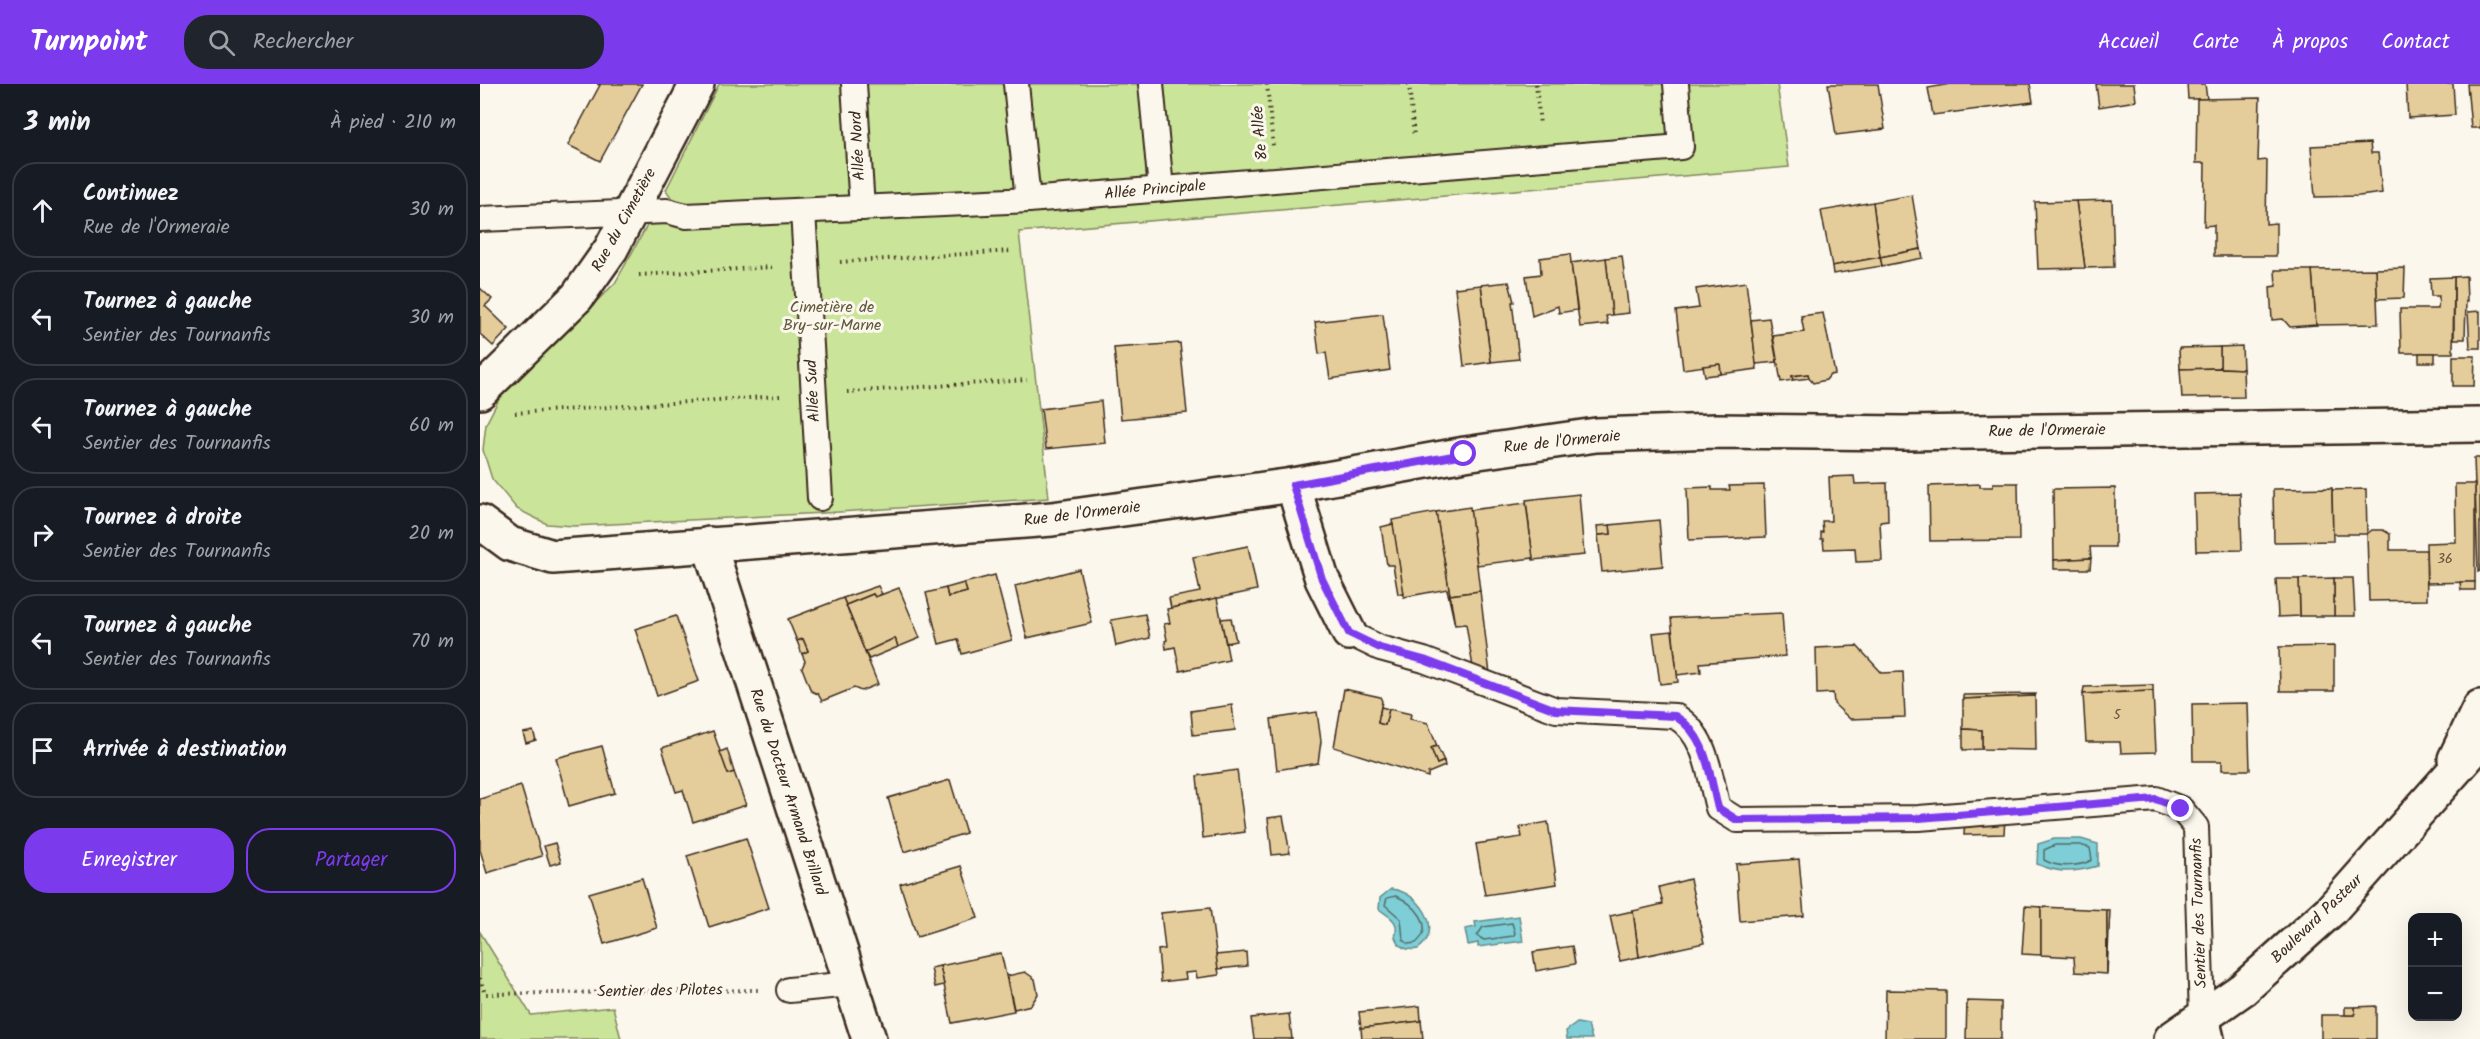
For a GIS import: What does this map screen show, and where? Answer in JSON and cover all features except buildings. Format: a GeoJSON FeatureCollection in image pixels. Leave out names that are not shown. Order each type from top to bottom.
{"type":"FeatureCollection","features":[{"type":"Feature","properties":{"kind":"street","name":"Rue du Cimetière"},"geometry":{"type":"LineString","coordinates":[[480,392],[577,297],[611,249],[697,84]]}},
{"type":"Feature","properties":{"kind":"street","name":"Rue de l'Ormeraie"},"geometry":{"type":"LineString","coordinates":[[480,522],[510,544],[553,557],[1052,519],[1293,485],[1464,454],[1596,435],[1716,431],[1904,433],[2480,425]]}},
{"type":"Feature","properties":{"kind":"street","name":"Sentier des Tournanfis"},"geometry":{"type":"LineString","coordinates":[[1293,485],[1322,579],[1349,633]]}},
{"type":"Feature","properties":{"kind":"street","name":"Rue du Docteur Armand Brillard"},"geometry":{"type":"LineString","coordinates":[[709,544],[869,1039]]}},
{"type":"Feature","properties":{"kind":"street","name":"Boulevard Pasteur"},"geometry":{"type":"LineString","coordinates":[[2444,779],[2480,707]]}},
{"type":"Feature","properties":{"kind":"street","name":"Boulevard Pasteur"},"geometry":{"type":"LineString","coordinates":[[2171,1039],[2204,1028],[2243,989],[2331,910],[2444,779],[2480,742]]}},
{"type":"Feature","properties":{"kind":"lane","name":"Allée Nord"},"geometry":{"type":"LineString","coordinates":[[854,84],[861,208]]}},
{"type":"Feature","properties":{"kind":"lane"},"geometry":{"type":"LineString","coordinates":[[1016,84],[1028,200]]}},
{"type":"Feature","properties":{"kind":"lane"},"geometry":{"type":"LineString","coordinates":[[1151,84],[1161,189]]}},
{"type":"Feature","properties":{"kind":"lane","name":"Allée Principale"},"geometry":{"type":"LineString","coordinates":[[480,219],[667,211],[686,216],[1028,200],[1681,147],[1676,84]]}},
{"type":"Feature","properties":{"kind":"lane","name":"Allée Sud"},"geometry":{"type":"LineString","coordinates":[[803,211],[820,498]]}},
{"type":"Feature","properties":{"kind":"lane","name":"Sentier des Tournanfis"},"geometry":{"type":"LineString","coordinates":[[1349,633],[1380,648],[1424,660],[1556,710],[1675,716],[1689,724],[1701,741],[1718,808],[1737,820],[1919,818],[2156,799],[2181,809],[2196,827],[2204,1028]]}},
{"type":"Feature","properties":{"kind":"lane"},"geometry":{"type":"LineString","coordinates":[[789,990],[851,984]]}},
{"type":"Feature","properties":{"kind":"path","name":"8e Allée"},"geometry":{"type":"LineString","coordinates":[[1268,84],[1276,179]]}},
{"type":"Feature","properties":{"kind":"path"},"geometry":{"type":"LineString","coordinates":[[1409,84],[1417,168]]}},
{"type":"Feature","properties":{"kind":"path"},"geometry":{"type":"LineString","coordinates":[[1536,84],[1543,158]]}},
{"type":"Feature","properties":{"kind":"path"},"geometry":{"type":"LineString","coordinates":[[514,413],[1027,380]]}},
{"type":"Feature","properties":{"kind":"path","name":"Sentier des Pilotes"},"geometry":{"type":"LineString","coordinates":[[480,978],[485,994],[789,990]]}},
{"type":"Feature","properties":{"kind":"green space","name":"Cimetière de Bry-sur-Marne"},"geometry":{"type":"Polygon","coordinates":[[[719,84],[1777,84],[1789,167],[1019,232],[1049,498],[574,526],[547,524],[517,509],[492,479],[483,450],[486,424],[500,397],[615,283],[648,224],[660,222],[673,200],[666,190],[719,84]]]}},
{"type":"Feature","properties":{"kind":"green space"},"geometry":{"type":"Polygon","coordinates":[[[480,932],[531,1015],[613,1007],[621,1039],[480,1039],[480,932]]]}},
{"type":"Feature","properties":{"kind":"water"},"geometry":{"type":"Polygon","coordinates":[[[2054,839],[2081,839],[2098,844],[2098,866],[2068,871],[2037,864],[2038,844],[2054,839]]]}},
{"type":"Feature","properties":{"kind":"water"},"geometry":{"type":"Polygon","coordinates":[[[1391,889],[1411,896],[1425,912],[1429,922],[1429,931],[1426,941],[1418,949],[1410,950],[1399,944],[1395,937],[1395,923],[1379,909],[1380,898],[1391,889]]]}},
{"type":"Feature","properties":{"kind":"water"},"geometry":{"type":"Polygon","coordinates":[[[1519,916],[1523,941],[1478,947],[1478,943],[1468,945],[1465,929],[1476,927],[1475,922],[1519,916]]]}},
{"type":"Feature","properties":{"kind":"water"},"geometry":{"type":"Polygon","coordinates":[[[1577,1023],[1588,1025],[1592,1039],[1567,1039],[1566,1031],[1577,1023]]]}},
{"type":"Feature","properties":{"kind":"route"},"geometry":{"type":"LineString","coordinates":[[1464,454],[1293,485],[1322,579],[1349,633],[1380,648],[1424,660],[1556,710],[1675,716],[1689,724],[1701,741],[1718,808],[1737,820],[1919,818],[2156,799],[2181,809]]}}]}
